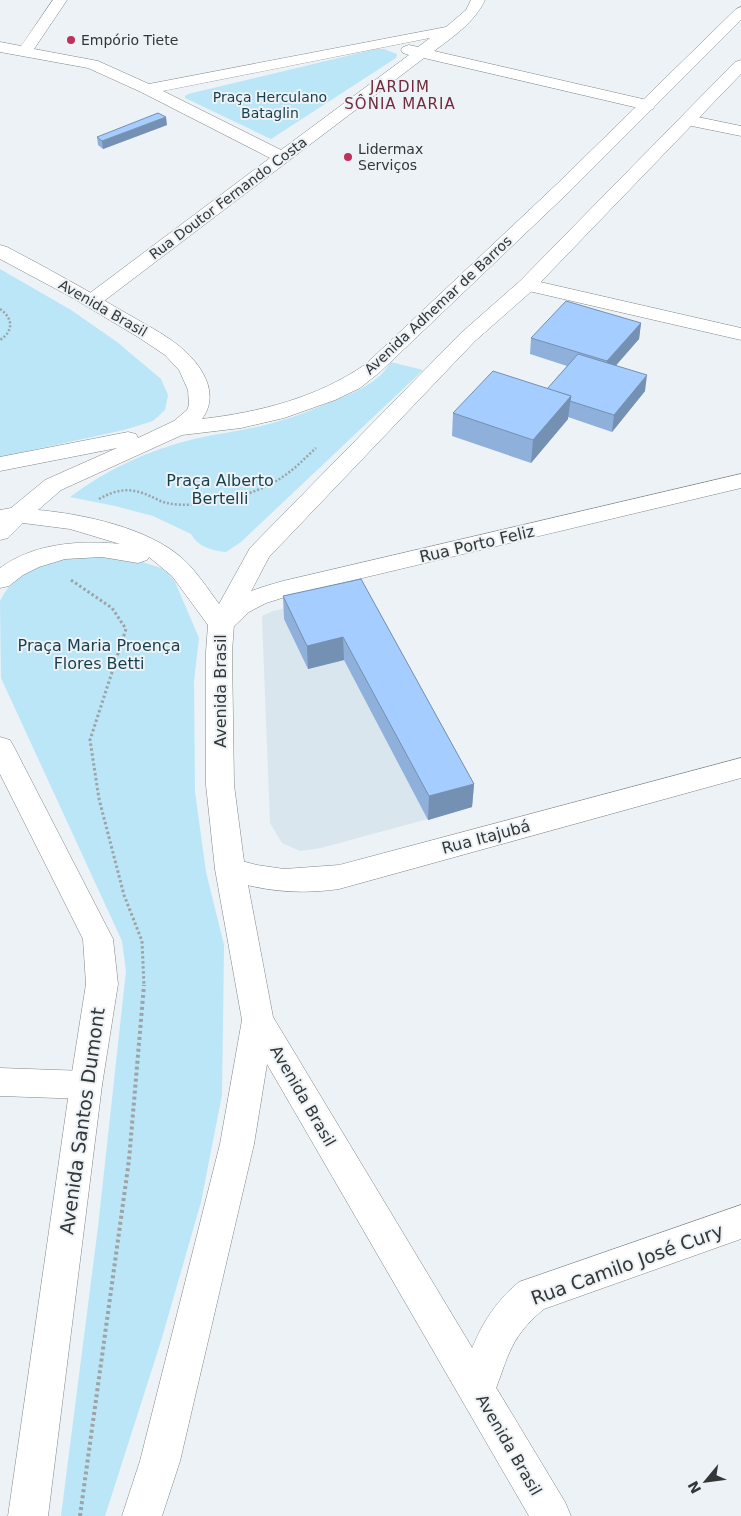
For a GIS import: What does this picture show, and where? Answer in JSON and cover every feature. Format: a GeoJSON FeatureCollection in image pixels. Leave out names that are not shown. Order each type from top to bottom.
{"type":"FeatureCollection","features":[{"type":"Feature","properties":{"kind":"main road"},"geometry":{"type":"LineString","coordinates":[[25,51],[60,0]]}},
{"type":"Feature","properties":{"kind":"main road","name":"Rua Doutor Fernando Costa"},"geometry":{"type":"LineString","coordinates":[[92,300],[451,30],[472,12],[478,0]]}},
{"type":"Feature","properties":{"kind":"main road","name":"Avenida Adhemar de Barros"},"geometry":{"type":"LineString","coordinates":[[8,515],[53,486],[177,429],[232,422],[276,413],[352,383],[373,368],[416,328],[741,12]]}},
{"type":"Feature","properties":{"kind":"main road"},"geometry":{"type":"LineString","coordinates":[[147,89],[451,30]]}},
{"type":"Feature","properties":{"kind":"main road"},"geometry":{"type":"LineString","coordinates":[[381,44],[647,105]]}},
{"type":"Feature","properties":{"kind":"main road"},"geometry":{"type":"LineString","coordinates":[[0,47],[92,64],[147,89],[282,158]]}},
{"type":"Feature","properties":{"kind":"main road"},"geometry":{"type":"LineString","coordinates":[[0,533],[8,515],[79,523],[144,544],[173,563],[221,624],[260,553],[468,337],[527,285],[741,65]]}},
{"type":"Feature","properties":{"kind":"main road"},"geometry":{"type":"LineString","coordinates":[[688,120],[741,131]]}},
{"type":"Feature","properties":{"kind":"main road","name":"Avenida Brasil"},"geometry":{"type":"LineString","coordinates":[[0,251],[92,300],[158,340],[180,358],[194,377],[200,394],[200,405],[193,417],[177,429]]}},
{"type":"Feature","properties":{"kind":"main road"},"geometry":{"type":"LineString","coordinates":[[527,285],[741,334]]}},
{"type":"Feature","properties":{"kind":"main road"},"geometry":{"type":"LineString","coordinates":[[0,464],[177,429]]}},
{"type":"Feature","properties":{"kind":"main road","name":"Rua Porto Feliz"},"geometry":{"type":"LineString","coordinates":[[221,624],[240,606],[257,597],[292,587],[741,482]]}},
{"type":"Feature","properties":{"kind":"main road"},"geometry":{"type":"LineString","coordinates":[[0,580],[7,574],[31,562],[74,550],[127,552],[173,563]]}},
{"type":"Feature","properties":{"kind":"main road","name":"Avenida Brasil"},"geometry":{"type":"LineString","coordinates":[[221,624],[219,652],[220,785],[230,869],[258,1020],[550,1516]]}},
{"type":"Feature","properties":{"kind":"main road","name":"Avenida Santos Dumont"},"geometry":{"type":"LineString","coordinates":[[0,747],[98,939],[102,984],[86,1084],[28,1516]]}},
{"type":"Feature","properties":{"kind":"main road","name":"Rua Itajubá"},"geometry":{"type":"LineString","coordinates":[[230,869],[251,877],[271,881],[297,882],[339,878],[741,768]]}},
{"type":"Feature","properties":{"kind":"main road"},"geometry":{"type":"LineString","coordinates":[[142,1516],[160,1461],[235,1154],[258,1020]]}},
{"type":"Feature","properties":{"kind":"main road"},"geometry":{"type":"LineString","coordinates":[[0,1082],[86,1084]]}},
{"type":"Feature","properties":{"kind":"main road","name":"Rua Camilo José Cury"},"geometry":{"type":"LineString","coordinates":[[477,1390],[488,1353],[496,1335],[517,1306],[532,1295],[741,1222]]}},
{"type":"Feature","properties":{"kind":"path"},"geometry":{"type":"LineString","coordinates":[[0,310],[10,319],[12,325],[10,332],[0,340]]}},
{"type":"Feature","properties":{"kind":"path"},"geometry":{"type":"LineString","coordinates":[[59,521],[114,491],[128,488],[167,503],[210,501],[254,492],[277,482],[322,442]]}},
{"type":"Feature","properties":{"kind":"shaded area"},"geometry":{"type":"Polygon","coordinates":[[[357,591],[361,603],[472,807],[321,848],[300,851],[282,843],[270,823],[262,616],[273,611],[357,591]]]}},
{"type":"Feature","properties":{"kind":"green space","name":"Praça Herculano Bataglin"},"geometry":{"type":"Polygon","coordinates":[[[376,49],[384,49],[397,54],[396,58],[271,139],[185,98],[188,94],[376,49]]]}},
{"type":"Feature","properties":{"kind":"green space"},"geometry":{"type":"Polygon","coordinates":[[[0,269],[71,310],[117,342],[161,379],[168,395],[165,410],[153,421],[124,430],[0,457],[0,269]]]}},
{"type":"Feature","properties":{"kind":"green space","name":"Praça Alberto Bertelli"},"geometry":{"type":"Polygon","coordinates":[[[391,362],[423,370],[241,542],[226,552],[206,548],[191,534],[153,516],[70,497],[114,469],[161,449],[194,439],[283,420],[342,398],[380,376],[391,362]]]}},
{"type":"Feature","properties":{"kind":"green space","name":"Praça Maria Proença Flores Betti"},"geometry":{"type":"Polygon","coordinates":[[[103,555],[136,560],[161,568],[169,574],[175,582],[199,638],[194,681],[195,792],[206,872],[224,945],[222,1095],[201,1202],[161,1341],[105,1516],[61,1516],[98,1227],[126,971],[122,941],[1,678],[0,601],[8,588],[19,578],[44,564],[74,557],[103,555]]]}},
{"type":"Feature","properties":{"kind":"building"},"geometry":{"type":"Polygon","coordinates":[[[158,113],[166,117],[102,141],[97,137],[158,113]]]}},
{"type":"Feature","properties":{"kind":"building"},"geometry":{"type":"Polygon","coordinates":[[[566,301],[641,323],[607,361],[531,338],[566,301]]]}},
{"type":"Feature","properties":{"kind":"building"},"geometry":{"type":"Polygon","coordinates":[[[578,354],[647,375],[614,415],[570,401],[571,396],[547,389],[578,354]]]}},
{"type":"Feature","properties":{"kind":"building"},"geometry":{"type":"Polygon","coordinates":[[[493,371],[571,396],[533,440],[453,413],[493,371]]]}},
{"type":"Feature","properties":{"kind":"building"},"geometry":{"type":"Polygon","coordinates":[[[361,579],[474,784],[429,796],[343,637],[307,646],[283,596],[361,579]]]}},
{"type":"Feature","properties":{"kind":"place","name":"Empório Tiete"},"geometry":{"type":"Point","coordinates":[71,40]}},
{"type":"Feature","properties":{"kind":"place","name":"Lidermax Serviços"},"geometry":{"type":"Point","coordinates":[348,157]}},
{"type":"Feature","properties":{"kind":"district","name":"JARDIM SÔNIA MARIA"},"geometry":{"type":"Point","coordinates":[400,96]}}]}
